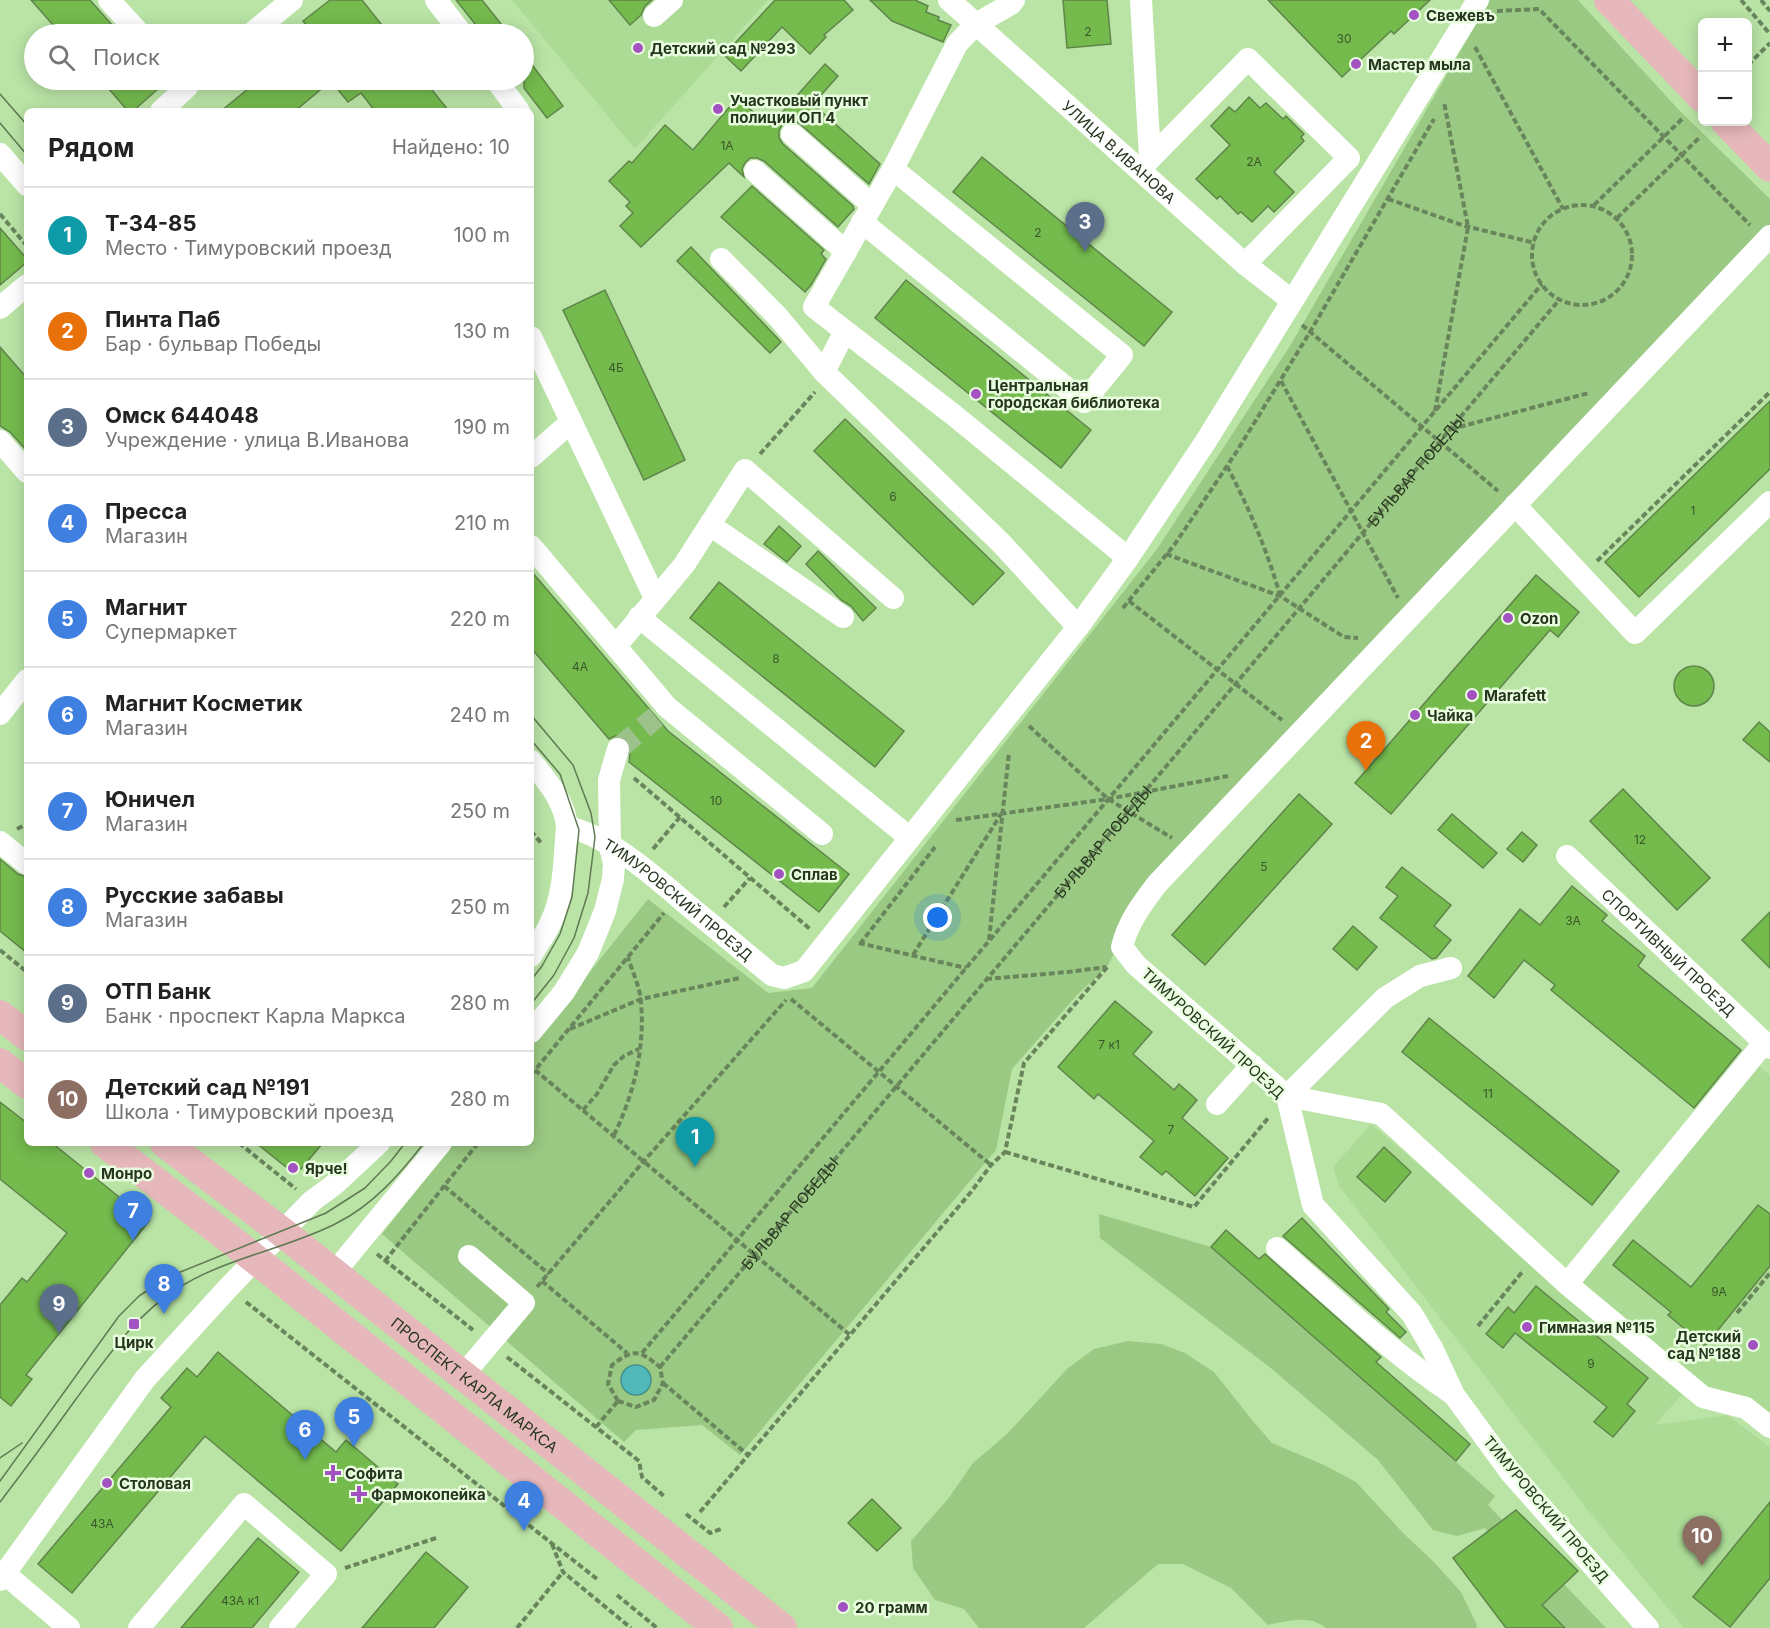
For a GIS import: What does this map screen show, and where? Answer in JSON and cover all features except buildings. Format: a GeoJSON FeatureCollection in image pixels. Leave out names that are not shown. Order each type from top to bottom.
{"type":"FeatureCollection","features":[{"type":"Feature","properties":{"kind":"main road"},"geometry":{"type":"LineString","coordinates":[[1609,0],[1698,93]]}},
{"type":"Feature","properties":{"kind":"main road"},"geometry":{"type":"LineString","coordinates":[[1730,126],[1770,167]]}},
{"type":"Feature","properties":{"kind":"main road"},"geometry":{"type":"LineString","coordinates":[[0,1015],[24,1034]]}},
{"type":"Feature","properties":{"kind":"main road"},"geometry":{"type":"LineString","coordinates":[[109,1146],[718,1628]]}},
{"type":"Feature","properties":{"kind":"main road","name":"ПРОСПЕКТ КАРЛА МАРКСА"},"geometry":{"type":"LineString","coordinates":[[169,1146],[282,1232],[782,1628]]}},
{"type":"Feature","properties":{"kind":"street"},"geometry":{"type":"LineString","coordinates":[[109,0],[131,24]]}},
{"type":"Feature","properties":{"kind":"street"},"geometry":{"type":"LineString","coordinates":[[263,24],[292,0]]}},
{"type":"Feature","properties":{"kind":"street"},"geometry":{"type":"LineString","coordinates":[[436,0],[454,24]]}},
{"type":"Feature","properties":{"kind":"street"},"geometry":{"type":"LineString","coordinates":[[654,16],[672,0]]}},
{"type":"Feature","properties":{"kind":"street","name":"УЛИЦА В.ИВАНОВА"},"geometry":{"type":"LineString","coordinates":[[949,0],[1145,164],[1288,306]]}},
{"type":"Feature","properties":{"kind":"street"},"geometry":{"type":"LineString","coordinates":[[1014,0],[976,24],[957,44],[893,169],[814,307],[955,416],[1128,558]]}},
{"type":"Feature","properties":{"kind":"street"},"geometry":{"type":"LineString","coordinates":[[1141,0],[1145,164]]}},
{"type":"Feature","properties":{"kind":"street"},"geometry":{"type":"LineString","coordinates":[[639,617],[910,838],[1078,627],[1128,558],[1206,441],[1478,0]]}},
{"type":"Feature","properties":{"kind":"street"},"geometry":{"type":"LineString","coordinates":[[1145,164],[1248,59],[1349,158],[1245,264]]}},
{"type":"Feature","properties":{"kind":"street"},"geometry":{"type":"LineString","coordinates":[[164,108],[181,90]]}},
{"type":"Feature","properties":{"kind":"street"},"geometry":{"type":"LineString","coordinates":[[503,90],[517,108]]}},
{"type":"Feature","properties":{"kind":"street"},"geometry":{"type":"LineString","coordinates":[[792,134],[867,214],[1084,402],[1122,355],[893,169]]}},
{"type":"Feature","properties":{"kind":"street"},"geometry":{"type":"LineString","coordinates":[[0,154],[24,182]]}},
{"type":"Feature","properties":{"kind":"street"},"geometry":{"type":"LineString","coordinates":[[755,171],[846,252]]}},
{"type":"Feature","properties":{"kind":"street"},"geometry":{"type":"LineString","coordinates":[[1768,239],[1515,505],[1635,633],[1770,502]]}},
{"type":"Feature","properties":{"kind":"street"},"geometry":{"type":"LineString","coordinates":[[721,259],[778,317],[824,372],[1001,543],[1078,627]]}},
{"type":"Feature","properties":{"kind":"street"},"geometry":{"type":"LineString","coordinates":[[0,308],[24,288]]}},
{"type":"Feature","properties":{"kind":"street"},"geometry":{"type":"LineString","coordinates":[[824,372],[845,331]]}},
{"type":"Feature","properties":{"kind":"street"},"geometry":{"type":"LineString","coordinates":[[534,343],[655,598]]}},
{"type":"Feature","properties":{"kind":"street"},"geometry":{"type":"LineString","coordinates":[[534,454],[571,422]]}},
{"type":"Feature","properties":{"kind":"street"},"geometry":{"type":"LineString","coordinates":[[0,441],[24,469]]}},
{"type":"Feature","properties":{"kind":"street"},"geometry":{"type":"LineString","coordinates":[[616,646],[684,565],[746,470],[893,598]]}},
{"type":"Feature","properties":{"kind":"street","name":"ТИМУРОВСКИЙ ПРОЕЗД"},"geometry":{"type":"LineString","coordinates":[[1515,505],[1157,884],[1138,907],[1122,946],[1136,965],[1287,1096],[1313,1205],[1412,1314],[1432,1348],[1454,1395],[1511,1473],[1648,1628]]}},
{"type":"Feature","properties":{"kind":"street"},"geometry":{"type":"LineString","coordinates":[[710,525],[843,617]]}},
{"type":"Feature","properties":{"kind":"street"},"geometry":{"type":"LineString","coordinates":[[534,550],[616,646],[662,712],[822,834]]}},
{"type":"Feature","properties":{"kind":"street"},"geometry":{"type":"LineString","coordinates":[[0,714],[24,684]]}},
{"type":"Feature","properties":{"kind":"street"},"geometry":{"type":"LineString","coordinates":[[534,1028],[564,992],[588,952],[605,911],[613,879],[609,780],[616,755]]}},
{"type":"Feature","properties":{"kind":"street"},"geometry":{"type":"LineString","coordinates":[[534,765],[557,796],[567,827],[563,880],[558,900],[551,923],[534,951]]}},
{"type":"Feature","properties":{"kind":"street","name":"ТИМУРОВСКИЙ ПРОЕЗД"},"geometry":{"type":"LineString","coordinates":[[567,827],[579,830],[639,866],[772,975],[784,978],[804,971],[910,838]]}},
{"type":"Feature","properties":{"kind":"street"},"geometry":{"type":"LineString","coordinates":[[0,842],[24,862]]}},
{"type":"Feature","properties":{"kind":"street","name":"СПОРТИВНЫЙ ПРОЕЗД"},"geometry":{"type":"LineString","coordinates":[[1567,856],[1767,1045]]}},
{"type":"Feature","properties":{"kind":"street"},"geometry":{"type":"LineString","coordinates":[[1287,1096],[1385,998],[1420,976],[1451,968]]}},
{"type":"Feature","properties":{"kind":"street"},"geometry":{"type":"LineString","coordinates":[[1567,1284],[1767,1045]]}},
{"type":"Feature","properties":{"kind":"street"},"geometry":{"type":"LineString","coordinates":[[1217,1104],[1252,1065]]}},
{"type":"Feature","properties":{"kind":"street"},"geometry":{"type":"LineString","coordinates":[[1287,1096],[1381,1114],[1567,1284],[1703,1397],[1746,1408],[1770,1427]]}},
{"type":"Feature","properties":{"kind":"street"},"geometry":{"type":"LineString","coordinates":[[69,1628],[2,1577],[145,1379],[282,1232],[312,1202],[376,1146]]}},
{"type":"Feature","properties":{"kind":"street"},"geometry":{"type":"LineString","coordinates":[[334,1274],[439,1146]]}},
{"type":"Feature","properties":{"kind":"street"},"geometry":{"type":"LineString","coordinates":[[1277,1248],[1394,1350],[1454,1395]]}},
{"type":"Feature","properties":{"kind":"street"},"geometry":{"type":"LineString","coordinates":[[463,1376],[524,1303],[468,1256]]}},
{"type":"Feature","properties":{"kind":"street"},"geometry":{"type":"LineString","coordinates":[[139,1628],[244,1504],[326,1574],[280,1628]]}},
{"type":"Feature","properties":{"kind":"path"},"geometry":{"type":"LineString","coordinates":[[1741,0],[1770,34]]}},
{"type":"Feature","properties":{"kind":"path"},"geometry":{"type":"LineString","coordinates":[[1761,0],[1770,11]]}},
{"type":"Feature","properties":{"kind":"path"},"geometry":{"type":"LineString","coordinates":[[1500,6],[1496,11],[1539,9],[1663,137],[1768,239]]}},
{"type":"Feature","properties":{"kind":"path"},"geometry":{"type":"LineString","coordinates":[[1752,61],[1770,43]]}},
{"type":"Feature","properties":{"kind":"path"},"geometry":{"type":"LineString","coordinates":[[1475,47],[1563,209]]}},
{"type":"Feature","properties":{"kind":"path"},"geometry":{"type":"LineString","coordinates":[[1435,411],[1468,227],[1444,102]]}},
{"type":"Feature","properties":{"kind":"path"},"geometry":{"type":"LineString","coordinates":[[1594,205],[1682,119]]}},
{"type":"Feature","properties":{"kind":"path"},"geometry":{"type":"LineString","coordinates":[[1617,218],[1700,138]]}},
{"type":"Feature","properties":{"kind":"path"},"geometry":{"type":"LineString","coordinates":[[1388,199],[1468,227],[1534,243]]}},
{"type":"Feature","properties":{"kind":"path"},"geometry":{"type":"LineString","coordinates":[[1578,205],[1594,205],[1617,218],[1628,233],[1632,250],[1631,268],[1623,284],[1610,296],[1594,304],[1576,305],[1559,300],[1542,284],[1534,269],[1532,251],[1537,234],[1546,220],[1563,209],[1578,205]]}},
{"type":"Feature","properties":{"kind":"path"},"geometry":{"type":"LineString","coordinates":[[0,214],[24,242]]}},
{"type":"Feature","properties":{"kind":"path","name":"БУЛЬВАР ПОБЕДЫ"},"geometry":{"type":"LineString","coordinates":[[642,1353],[1542,284]]}},
{"type":"Feature","properties":{"kind":"path","name":"БУЛЬВАР ПОБЕДЫ"},"geometry":{"type":"LineString","coordinates":[[660,1367],[1559,300]]}},
{"type":"Feature","properties":{"kind":"path"},"geometry":{"type":"LineString","coordinates":[[1288,306],[1422,427],[1515,505]]}},
{"type":"Feature","properties":{"kind":"path"},"geometry":{"type":"LineString","coordinates":[[746,470],[814,394],[824,372]]}},
{"type":"Feature","properties":{"kind":"path"},"geometry":{"type":"LineString","coordinates":[[1281,381],[1402,604]]}},
{"type":"Feature","properties":{"kind":"path"},"geometry":{"type":"LineString","coordinates":[[1450,429],[1594,392]]}},
{"type":"Feature","properties":{"kind":"path"},"geometry":{"type":"LineString","coordinates":[[1581,577],[1770,392]]}},
{"type":"Feature","properties":{"kind":"path"},"geometry":{"type":"LineString","coordinates":[[1227,466],[1270,560],[1280,596]]}},
{"type":"Feature","properties":{"kind":"path"},"geometry":{"type":"LineString","coordinates":[[1166,554],[1280,596],[1344,637],[1367,639]]}},
{"type":"Feature","properties":{"kind":"path"},"geometry":{"type":"LineString","coordinates":[[1129,601],[1285,723]]}},
{"type":"Feature","properties":{"kind":"path"},"geometry":{"type":"LineString","coordinates":[[1029,726],[1108,799],[1173,838]]}},
{"type":"Feature","properties":{"kind":"path"},"geometry":{"type":"LineString","coordinates":[[989,941],[1009,752]]}},
{"type":"Feature","properties":{"kind":"path"},"geometry":{"type":"LineString","coordinates":[[616,755],[680,817],[811,930]]}},
{"type":"Feature","properties":{"kind":"path"},"geometry":{"type":"LineString","coordinates":[[956,820],[1108,799],[1235,774]]}},
{"type":"Feature","properties":{"kind":"path"},"geometry":{"type":"LineString","coordinates":[[912,955],[1002,813]]}},
{"type":"Feature","properties":{"kind":"path"},"geometry":{"type":"LineString","coordinates":[[639,866],[680,817]]}},
{"type":"Feature","properties":{"kind":"path"},"geometry":{"type":"LineString","coordinates":[[709,923],[750,878]]}},
{"type":"Feature","properties":{"kind":"path"},"geometry":{"type":"LineString","coordinates":[[677,896],[535,1070],[850,1335]]}},
{"type":"Feature","properties":{"kind":"path"},"geometry":{"type":"LineString","coordinates":[[849,941],[966,968]]}},
{"type":"Feature","properties":{"kind":"path"},"geometry":{"type":"LineString","coordinates":[[0,950],[24,970]]}},
{"type":"Feature","properties":{"kind":"path"},"geometry":{"type":"LineString","coordinates":[[614,1135],[626,1111],[638,1066],[642,1035],[641,999],[628,957]]}},
{"type":"Feature","properties":{"kind":"path"},"geometry":{"type":"LineString","coordinates":[[700,1512],[971,1192],[991,1165],[1005,1152],[1024,1063],[1107,967],[986,979]]}},
{"type":"Feature","properties":{"kind":"path"},"geometry":{"type":"LineString","coordinates":[[567,1030],[641,999],[744,977]]}},
{"type":"Feature","properties":{"kind":"path"},"geometry":{"type":"LineString","coordinates":[[524,1303],[644,1161],[788,997],[991,1165]]}},
{"type":"Feature","properties":{"kind":"path"},"geometry":{"type":"LineString","coordinates":[[583,1110],[597,1094],[614,1065],[624,1056],[640,1049]]}},
{"type":"Feature","properties":{"kind":"path"},"geometry":{"type":"LineString","coordinates":[[1005,1152],[1194,1207],[1287,1096]]}},
{"type":"Feature","properties":{"kind":"path"},"geometry":{"type":"LineString","coordinates":[[243,1146],[299,1191]]}},
{"type":"Feature","properties":{"kind":"path"},"geometry":{"type":"LineString","coordinates":[[385,1261],[476,1146]]}},
{"type":"Feature","properties":{"kind":"path"},"geometry":{"type":"LineString","coordinates":[[444,1186],[549,1274]]}},
{"type":"Feature","properties":{"kind":"path"},"geometry":{"type":"LineString","coordinates":[[373,1251],[639,1461],[642,1477],[665,1497]]}},
{"type":"Feature","properties":{"kind":"path"},"geometry":{"type":"LineString","coordinates":[[1478,1326],[1535,1255]]}},
{"type":"Feature","properties":{"kind":"path"},"geometry":{"type":"LineString","coordinates":[[1737,1313],[1770,1273]]}},
{"type":"Feature","properties":{"kind":"path"},"geometry":{"type":"LineString","coordinates":[[542,1281],[627,1353]]}},
{"type":"Feature","properties":{"kind":"path"},"geometry":{"type":"LineString","coordinates":[[245,1302],[597,1579]]}},
{"type":"Feature","properties":{"kind":"path"},"geometry":{"type":"LineString","coordinates":[[627,1353],[642,1353],[660,1367],[663,1383],[654,1400],[636,1407],[618,1401],[608,1384],[612,1365],[627,1353]]}},
{"type":"Feature","properties":{"kind":"path"},"geometry":{"type":"LineString","coordinates":[[663,1383],[748,1455]]}},
{"type":"Feature","properties":{"kind":"path"},"geometry":{"type":"LineString","coordinates":[[596,1427],[618,1401]]}},
{"type":"Feature","properties":{"kind":"path"},"geometry":{"type":"LineString","coordinates":[[686,1514],[710,1533],[721,1529]]}},
{"type":"Feature","properties":{"kind":"path"},"geometry":{"type":"LineString","coordinates":[[326,1574],[436,1538]]}},
{"type":"Feature","properties":{"kind":"path"},"geometry":{"type":"LineString","coordinates":[[551,1543],[563,1572],[631,1628]]}},
{"type":"Feature","properties":{"kind":"path"},"geometry":{"type":"LineString","coordinates":[[517,1628],[563,1572]]}},
{"type":"Feature","properties":{"kind":"path"},"geometry":{"type":"LineString","coordinates":[[617,1595],[657,1628]]}},
{"type":"Feature","properties":{"kind":"shaded area","name":"Детский сад №293"},"geometry":{"type":"Polygon","coordinates":[[[512,0],[768,0],[635,149],[512,0]]]}},
{"type":"Feature","properties":{"kind":"shaded area"},"geometry":{"type":"Polygon","coordinates":[[[1490,0],[1578,0],[1678,109],[1770,199],[1770,227],[1156,874],[1107,967],[1078,994],[1012,1069],[996,1150],[740,1455],[702,1425],[636,1430],[624,1442],[382,1234],[452,1146],[534,1146],[534,1042],[648,899],[768,993],[812,988],[1157,549],[1290,346],[1490,0]]]}},
{"type":"Feature","properties":{"kind":"shaded area","name":"Гимназия №115"},"geometry":{"type":"Polygon","coordinates":[[[1756,1064],[1770,1075],[1770,1414],[1750,1397],[1702,1387],[1576,1285],[1756,1064]]]}},
{"type":"Feature","properties":{"kind":"shaded area","name":"Гимназия №115"},"geometry":{"type":"Polygon","coordinates":[[[1371,1124],[1684,1392],[1655,1425],[1727,1415],[1770,1447],[1770,1628],[1684,1628],[1583,1504],[1339,1186],[1333,1167],[1371,1124]]]}},
{"type":"Feature","properties":{"kind":"shaded area"},"geometry":{"type":"Polygon","coordinates":[[[1099,1214],[1211,1247],[1495,1496],[1488,1505],[1606,1628],[1565,1628],[1548,1612],[1485,1528],[1457,1536],[1433,1530],[1378,1460],[1272,1369],[1100,1238],[1099,1214]]]}},
{"type":"Feature","properties":{"kind":"shaded area"},"geometry":{"type":"Polygon","coordinates":[[[1128,1341],[1161,1344],[1185,1353],[1214,1372],[1272,1443],[1324,1465],[1356,1482],[1461,1592],[1477,1625],[1476,1628],[1326,1628],[1313,1621],[1305,1620],[1290,1620],[1268,1625],[1231,1588],[1183,1564],[1158,1564],[1084,1628],[979,1628],[964,1609],[935,1600],[913,1568],[911,1541],[948,1499],[973,1463],[1007,1434],[1068,1368],[1094,1349],[1128,1341]]]}},
{"type":"Feature","properties":{"kind":"water"},"geometry":{"type":"Polygon","coordinates":[[[636,1365],[647,1369],[651,1380],[647,1391],[636,1395],[625,1391],[621,1380],[625,1369],[636,1365]]]}},
{"type":"Feature","properties":{"kind":"tunnel"},"geometry":{"type":"LineString","coordinates":[[618,749],[656,717]]}},
{"type":"Feature","properties":{"kind":"tram line"},"geometry":{"type":"LineString","coordinates":[[0,94],[24,122]]}},
{"type":"Feature","properties":{"kind":"tram line"},"geometry":{"type":"LineString","coordinates":[[0,123],[24,151]]}},
{"type":"Feature","properties":{"kind":"tram line"},"geometry":{"type":"LineString","coordinates":[[534,719],[573,765],[591,813],[595,837],[588,893],[574,938],[554,975],[534,1000]]}},
{"type":"Feature","properties":{"kind":"tram line"},"geometry":{"type":"LineString","coordinates":[[534,744],[560,774],[579,830],[572,897],[560,934],[534,976]]}},
{"type":"Feature","properties":{"kind":"tram line"},"geometry":{"type":"LineString","coordinates":[[0,1481],[119,1316],[139,1296],[168,1277],[326,1213],[365,1188],[403,1146]]}},
{"type":"Feature","properties":{"kind":"tram line"},"geometry":{"type":"LineString","coordinates":[[0,1502],[110,1354],[147,1312],[195,1278],[235,1261],[298,1240],[350,1216],[385,1188],[422,1146]]}},
{"type":"Feature","properties":{"kind":"tram line"},"geometry":{"type":"LineString","coordinates":[[0,1458],[22,1443]]}},
{"type":"Feature","properties":{"kind":"place","name":"Свежевъ"},"geometry":{"type":"Point","coordinates":[1414,15]}},
{"type":"Feature","properties":{"kind":"place","name":"Детский сад №293"},"geometry":{"type":"Point","coordinates":[638,48]}},
{"type":"Feature","properties":{"kind":"place","name":"Мастер мыла"},"geometry":{"type":"Point","coordinates":[1356,64]}},
{"type":"Feature","properties":{"kind":"place","name":"Участковый пункт полиции ОП 4"},"geometry":{"type":"Point","coordinates":[718,109]}},
{"type":"Feature","properties":{"kind":"place","name":"Омск 644048"},"geometry":{"type":"Point","coordinates":[1085,252]}},
{"type":"Feature","properties":{"kind":"place","name":"Центральная городская библиотека"},"geometry":{"type":"Point","coordinates":[976,394]}},
{"type":"Feature","properties":{"kind":"place","name":"Ozon"},"geometry":{"type":"Point","coordinates":[1508,618]}},
{"type":"Feature","properties":{"kind":"place","name":"Marafett"},"geometry":{"type":"Point","coordinates":[1472,695]}},
{"type":"Feature","properties":{"kind":"place","name":"Чайка"},"geometry":{"type":"Point","coordinates":[1415,715]}},
{"type":"Feature","properties":{"kind":"place","name":"Пинта Паб"},"geometry":{"type":"Point","coordinates":[1366,771]}},
{"type":"Feature","properties":{"kind":"place","name":"Сплав"},"geometry":{"type":"Point","coordinates":[779,874]}},
{"type":"Feature","properties":{"kind":"place","name":"Т-34-85"},"geometry":{"type":"Point","coordinates":[695,1167]}},
{"type":"Feature","properties":{"kind":"place","name":"Ярче!"},"geometry":{"type":"Point","coordinates":[293,1168]}},
{"type":"Feature","properties":{"kind":"place","name":"Монро"},"geometry":{"type":"Point","coordinates":[89,1173]}},
{"type":"Feature","properties":{"kind":"place","name":"Юничел"},"geometry":{"type":"Point","coordinates":[133,1241]}},
{"type":"Feature","properties":{"kind":"place","name":"Русские забавы"},"geometry":{"type":"Point","coordinates":[164,1314]}},
{"type":"Feature","properties":{"kind":"place","name":"Цирк"},"geometry":{"type":"Point","coordinates":[134,1324]}},
{"type":"Feature","properties":{"kind":"place","name":"Гимназия №115"},"geometry":{"type":"Point","coordinates":[1527,1327]}},
{"type":"Feature","properties":{"kind":"place","name":"ОТП Банк"},"geometry":{"type":"Point","coordinates":[59,1334]}},
{"type":"Feature","properties":{"kind":"place","name":"Детский сад №188"},"geometry":{"type":"Point","coordinates":[1753,1345]}},
{"type":"Feature","properties":{"kind":"place","name":"Магнит"},"geometry":{"type":"Point","coordinates":[354,1447]}},
{"type":"Feature","properties":{"kind":"place","name":"Магнит Косметик"},"geometry":{"type":"Point","coordinates":[305,1460]}},
{"type":"Feature","properties":{"kind":"place","name":"Софита"},"geometry":{"type":"Point","coordinates":[333,1473]}},
{"type":"Feature","properties":{"kind":"place","name":"Столовая"},"geometry":{"type":"Point","coordinates":[107,1483]}},
{"type":"Feature","properties":{"kind":"place","name":"Фармокопейка"},"geometry":{"type":"Point","coordinates":[359,1494]}},
{"type":"Feature","properties":{"kind":"place","name":"Пресса"},"geometry":{"type":"Point","coordinates":[524,1531]}},
{"type":"Feature","properties":{"kind":"place","name":"Детский сад №191"},"geometry":{"type":"Point","coordinates":[1702,1566]}},
{"type":"Feature","properties":{"kind":"place","name":"20 грамм"},"geometry":{"type":"Point","coordinates":[843,1607]}}]}
